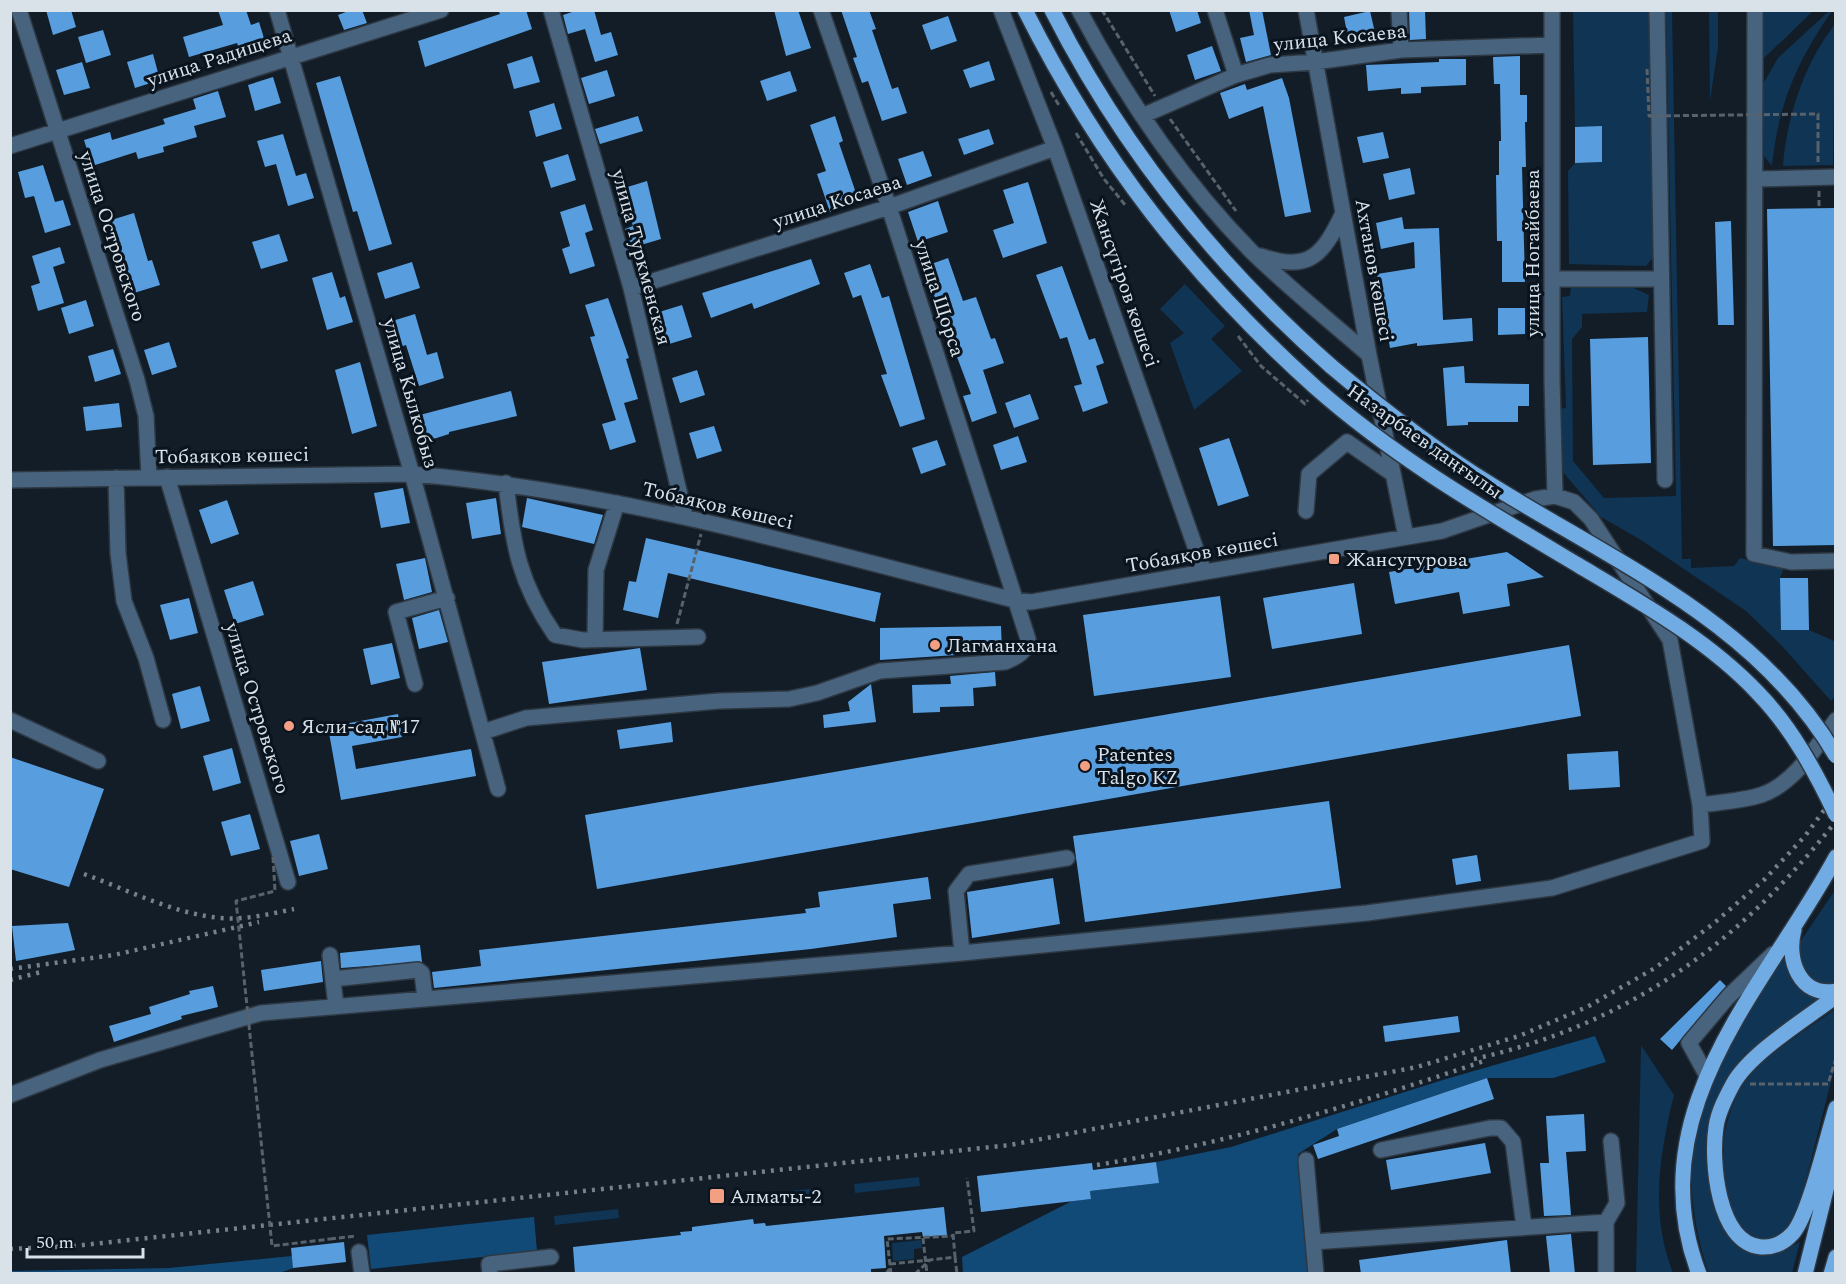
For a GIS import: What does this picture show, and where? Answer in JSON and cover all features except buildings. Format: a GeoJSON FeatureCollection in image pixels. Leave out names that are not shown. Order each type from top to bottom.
{"type":"FeatureCollection","features":[{"type":"Feature","properties":{"kind":"main road","name":"Назарбаев даңғылы"},"geometry":{"type":"LineString","coordinates":[[1025,10],[1084,118],[1136,195],[1169,237],[1237,314],[1312,394],[1432,476],[1635,599],[1739,674],[1766,701],[1789,731],[1836,815]]}},
{"type":"Feature","properties":{"kind":"main road","name":"Назарбаев даңғылы"},"geometry":{"type":"LineString","coordinates":[[1052,10],[1107,108],[1183,214],[1257,298],[1332,367],[1451,458],[1673,593],[1724,628],[1781,681],[1809,716],[1836,756]]}},
{"type":"Feature","properties":{"kind":"main road"},"geometry":{"type":"LineString","coordinates":[[1699,1274],[1687,1229],[1682,1169],[1688,1128],[1707,1076],[1729,1029],[1836,857]]}},
{"type":"Feature","properties":{"kind":"main road"},"geometry":{"type":"LineString","coordinates":[[1797,921],[1791,943],[1797,974],[1813,989],[1836,994]]}},
{"type":"Feature","properties":{"kind":"main road"},"geometry":{"type":"LineString","coordinates":[[1836,994],[1747,1065],[1733,1084],[1719,1115],[1715,1155],[1723,1207],[1732,1230],[1745,1242],[1770,1247],[1780,1244],[1795,1231],[1804,1212],[1836,1108]]}},
{"type":"Feature","properties":{"kind":"main road"},"geometry":{"type":"LineString","coordinates":[[1805,1274],[1836,1150]]}},
{"type":"Feature","properties":{"kind":"main road"},"geometry":{"type":"LineString","coordinates":[[1831,1274],[1836,1257]]}},
{"type":"Feature","properties":{"kind":"street","name":"улица Островского"},"geometry":{"type":"LineString","coordinates":[[19,10],[137,380],[146,417],[149,477]]}},
{"type":"Feature","properties":{"kind":"street","name":"улица Кылкобыз"},"geometry":{"type":"LineString","coordinates":[[277,10],[412,474],[498,789]]}},
{"type":"Feature","properties":{"kind":"street","name":"улица Радищева"},"geometry":{"type":"LineString","coordinates":[[10,146],[441,10]]}},
{"type":"Feature","properties":{"kind":"street","name":"улица Туркменская"},"geometry":{"type":"LineString","coordinates":[[551,10],[630,288],[685,516]]}},
{"type":"Feature","properties":{"kind":"street","name":"улица Щорса"},"geometry":{"type":"LineString","coordinates":[[483,732],[526,718],[719,701],[789,699],[817,693],[880,671],[1005,662],[1014,658],[1027,646],[1028,639],[889,207],[821,10]]}},
{"type":"Feature","properties":{"kind":"street","name":"Жансүгіров көшесі"},"geometry":{"type":"LineString","coordinates":[[1001,10],[1055,148],[1204,572]]}},
{"type":"Feature","properties":{"kind":"street"},"geometry":{"type":"LineString","coordinates":[[1079,10],[1106,60],[1142,116],[1218,215],[1254,253],[1369,355]]}},
{"type":"Feature","properties":{"kind":"street"},"geometry":{"type":"LineString","coordinates":[[1215,10],[1236,75]]}},
{"type":"Feature","properties":{"kind":"street","name":"Ахтанов көшесі"},"geometry":{"type":"LineString","coordinates":[[1306,10],[1369,355],[1406,537]]}},
{"type":"Feature","properties":{"kind":"street"},"geometry":{"type":"LineString","coordinates":[[1399,10],[1401,50]]}},
{"type":"Feature","properties":{"kind":"street","name":"улица Ногайбаева"},"geometry":{"type":"LineString","coordinates":[[1552,10],[1555,496]]}},
{"type":"Feature","properties":{"kind":"street"},"geometry":{"type":"LineString","coordinates":[[1657,10],[1665,480]]}},
{"type":"Feature","properties":{"kind":"street"},"geometry":{"type":"LineString","coordinates":[[1755,10],[1754,554],[1791,562],[1836,561]]}},
{"type":"Feature","properties":{"kind":"street","name":"улица Косаева"},"geometry":{"type":"LineString","coordinates":[[1142,116],[1236,75],[1270,65],[1315,62],[1401,50],[1552,45]]}},
{"type":"Feature","properties":{"kind":"street","name":"улица Косаева"},"geometry":{"type":"LineString","coordinates":[[630,288],[889,207],[1055,148]]}},
{"type":"Feature","properties":{"kind":"street"},"geometry":{"type":"LineString","coordinates":[[1756,179],[1836,177]]}},
{"type":"Feature","properties":{"kind":"street"},"geometry":{"type":"LineString","coordinates":[[1254,253],[1284,264],[1316,256],[1334,233],[1343,213]]}},
{"type":"Feature","properties":{"kind":"street"},"geometry":{"type":"LineString","coordinates":[[1552,279],[1660,279]]}},
{"type":"Feature","properties":{"kind":"street"},"geometry":{"type":"LineString","coordinates":[[1306,511],[1309,474],[1347,442],[1393,474]]}},
{"type":"Feature","properties":{"kind":"street","name":"Тобаяқов көшесі"},"geometry":{"type":"LineString","coordinates":[[10,480],[412,474],[506,483],[685,516],[1014,600],[1053,600],[1442,531],[1535,499],[1555,496]]}},
{"type":"Feature","properties":{"kind":"street","name":"улица Островского"},"geometry":{"type":"LineString","coordinates":[[167,477],[288,882]]}},
{"type":"Feature","properties":{"kind":"street"},"geometry":{"type":"LineString","coordinates":[[116,478],[118,553],[124,601],[146,658],[162,720]]}},
{"type":"Feature","properties":{"kind":"street"},"geometry":{"type":"LineString","coordinates":[[506,483],[519,567],[535,606],[555,635],[595,639],[698,637]]}},
{"type":"Feature","properties":{"kind":"street"},"geometry":{"type":"LineString","coordinates":[[10,1095],[100,1060],[261,1013],[962,953],[1367,913],[1552,888],[1702,841],[1700,804],[1670,640],[1591,519],[1574,502],[1555,496]]}},
{"type":"Feature","properties":{"kind":"street"},"geometry":{"type":"LineString","coordinates":[[595,639],[596,570],[617,503]]}},
{"type":"Feature","properties":{"kind":"street"},"geometry":{"type":"LineString","coordinates":[[415,684],[396,612],[447,598]]}},
{"type":"Feature","properties":{"kind":"street"},"geometry":{"type":"LineString","coordinates":[[10,720],[98,761]]}},
{"type":"Feature","properties":{"kind":"street"},"geometry":{"type":"LineString","coordinates":[[1700,804],[1759,796],[1775,790],[1792,776],[1836,720]]}},
{"type":"Feature","properties":{"kind":"street"},"geometry":{"type":"LineString","coordinates":[[962,953],[956,891],[969,873],[1067,858]]}},
{"type":"Feature","properties":{"kind":"street"},"geometry":{"type":"LineString","coordinates":[[1707,1076],[1689,1043],[1728,997],[1778,950]]}},
{"type":"Feature","properties":{"kind":"street"},"geometry":{"type":"LineString","coordinates":[[330,955],[336,1006]]}},
{"type":"Feature","properties":{"kind":"street"},"geometry":{"type":"LineString","coordinates":[[333,979],[418,970],[422,973],[425,998]]}},
{"type":"Feature","properties":{"kind":"street"},"geometry":{"type":"LineString","coordinates":[[1381,1150],[1490,1128],[1501,1128],[1513,1142],[1524,1227]]}},
{"type":"Feature","properties":{"kind":"street"},"geometry":{"type":"LineString","coordinates":[[1606,1274],[1606,1222],[1617,1203],[1611,1141]]}},
{"type":"Feature","properties":{"kind":"street"},"geometry":{"type":"LineString","coordinates":[[1306,1160],[1316,1274]]}},
{"type":"Feature","properties":{"kind":"street"},"geometry":{"type":"LineString","coordinates":[[1314,1242],[1606,1222]]}},
{"type":"Feature","properties":{"kind":"street"},"geometry":{"type":"LineString","coordinates":[[359,1252],[362,1274]]}},
{"type":"Feature","properties":{"kind":"street"},"geometry":{"type":"LineString","coordinates":[[490,1274],[489,1264],[551,1254],[552,1274]]}},
{"type":"Feature","properties":{"kind":"path"},"geometry":{"type":"LineString","coordinates":[[1102,10],[1162,108],[1236,211]]}},
{"type":"Feature","properties":{"kind":"path"},"geometry":{"type":"LineString","coordinates":[[1647,69],[1649,116],[1818,114],[1818,147]]}},
{"type":"Feature","properties":{"kind":"path"},"geometry":{"type":"LineString","coordinates":[[1261,366],[1305,404],[1312,394]]}},
{"type":"Feature","properties":{"kind":"path"},"geometry":{"type":"LineString","coordinates":[[674,638],[705,521]]}},
{"type":"Feature","properties":{"kind":"path"},"geometry":{"type":"LineString","coordinates":[[273,857],[275,891],[236,901],[272,1246],[330,1239]]}},
{"type":"Feature","properties":{"kind":"path"},"geometry":{"type":"LineString","coordinates":[[1748,1084],[1828,1084],[1836,1058]]}},
{"type":"Feature","properties":{"kind":"path"},"geometry":{"type":"LineString","coordinates":[[891,1274],[887,1239],[920,1235],[923,1238],[953,1236],[974,1231],[967,1178]]}},
{"type":"Feature","properties":{"kind":"path"},"geometry":{"type":"LineString","coordinates":[[953,1236],[957,1274]]}},
{"type":"Feature","properties":{"kind":"path"},"geometry":{"type":"LineString","coordinates":[[923,1238],[927,1274]]}},
{"type":"Feature","properties":{"kind":"path"},"geometry":{"type":"LineString","coordinates":[[890,1266],[955,1257]]}},
{"type":"Feature","properties":{"kind":"path"},"geometry":{"type":"LineString","coordinates":[[915,1274],[927,1261]]}},
{"type":"Feature","properties":{"kind":"path"},"geometry":{"type":"LineString","coordinates":[[886,1274],[890,1266]]}},
{"type":"Feature","properties":{"kind":"shaded area"},"geometry":{"type":"Polygon","coordinates":[[[1573,11],[1651,11],[1655,255],[1646,266],[1569,264],[1568,171],[1575,163],[1602,162],[1602,127],[1575,127],[1573,11]]]}},
{"type":"Feature","properties":{"kind":"shaded area"},"geometry":{"type":"Polygon","coordinates":[[[1666,11],[1672,11],[1682,559],[1691,559],[1691,568],[1734,566],[1740,558],[1784,568],[1780,578],[1809,630],[1834,641],[1835,696],[1831,701],[1782,646],[1746,611],[1641,540],[1601,517],[1562,471],[1559,409],[1566,408],[1562,297],[1570,296],[1571,286],[1631,287],[1649,295],[1647,312],[1582,314],[1582,327],[1572,339],[1573,461],[1604,498],[1676,496],[1666,11]]]}},
{"type":"Feature","properties":{"kind":"shaded area"},"geometry":{"type":"Polygon","coordinates":[[[1709,11],[1718,11],[1718,47],[1710,101],[1709,11]]]}},
{"type":"Feature","properties":{"kind":"shaded area"},"geometry":{"type":"Polygon","coordinates":[[[1762,11],[1813,11],[1762,60],[1762,11]]]}},
{"type":"Feature","properties":{"kind":"shaded area"},"geometry":{"type":"Polygon","coordinates":[[[1829,11],[1832,11],[1799,66],[1784,103],[1772,166],[1764,156],[1763,84],[1778,58],[1829,11]]]}},
{"type":"Feature","properties":{"kind":"shaded area"},"geometry":{"type":"Polygon","coordinates":[[[1835,24],[1833,165],[1783,166],[1788,128],[1799,91],[1814,56],[1835,24]]]}},
{"type":"Feature","properties":{"kind":"shaded area"},"geometry":{"type":"Polygon","coordinates":[[[1185,284],[1225,326],[1211,339],[1242,371],[1194,410],[1170,343],[1184,333],[1160,309],[1185,284]]]}},
{"type":"Feature","properties":{"kind":"shaded area"},"geometry":{"type":"Polygon","coordinates":[[[1835,890],[1835,985],[1826,985],[1813,980],[1808,974],[1801,961],[1798,945],[1835,890]]]}},
{"type":"Feature","properties":{"kind":"shaded area"},"geometry":{"type":"Polygon","coordinates":[[[1786,950],[1825,998],[1745,1054],[1721,1089],[1716,1103],[1728,1234],[1744,1247],[1762,1252],[1781,1250],[1800,1242],[1792,1273],[1709,1274],[1696,1226],[1692,1182],[1694,1141],[1704,1103],[1718,1065],[1760,990],[1786,950]]]}},
{"type":"Feature","properties":{"kind":"shaded area"},"geometry":{"type":"Polygon","coordinates":[[[1835,1009],[1835,1066],[1796,1219],[1779,1237],[1767,1241],[1759,1240],[1748,1235],[1739,1226],[1728,1200],[1724,1171],[1724,1138],[1729,1115],[1741,1088],[1760,1065],[1835,1009]]]}},
{"type":"Feature","properties":{"kind":"shaded area"},"geometry":{"type":"Polygon","coordinates":[[[1595,1036],[1606,1062],[1553,1078],[1487,1078],[1337,1129],[1298,1154],[1308,1273],[963,1274],[962,1257],[1072,1201],[1091,1199],[1090,1191],[1158,1183],[1156,1162],[1231,1147],[1446,1079],[1595,1036]]]}},
{"type":"Feature","properties":{"kind":"shaded area"},"geometry":{"type":"Polygon","coordinates":[[[1641,1045],[1674,1095],[1664,1140],[1659,1185],[1661,1229],[1673,1273],[1636,1273],[1641,1045]]]}},
{"type":"Feature","properties":{"kind":"shaded area"},"geometry":{"type":"Polygon","coordinates":[[[919,1177],[920,1186],[855,1193],[854,1184],[919,1177]]]}},
{"type":"Feature","properties":{"kind":"shaded area"},"geometry":{"type":"Polygon","coordinates":[[[819,1188],[820,1197],[756,1203],[755,1195],[819,1188]]]}},
{"type":"Feature","properties":{"kind":"shaded area"},"geometry":{"type":"Polygon","coordinates":[[[618,1209],[619,1218],[555,1225],[554,1216],[618,1209]]]}},
{"type":"Feature","properties":{"kind":"shaded area"},"geometry":{"type":"Polygon","coordinates":[[[534,1217],[537,1251],[371,1269],[367,1235],[534,1217]]]}},
{"type":"Feature","properties":{"kind":"shaded area"},"geometry":{"type":"Polygon","coordinates":[[[921,1240],[922,1248],[914,1249],[914,1259],[893,1261],[892,1243],[921,1240]]]}},
{"type":"Feature","properties":{"kind":"shaded area"},"geometry":{"type":"Polygon","coordinates":[[[292,1256],[294,1268],[276,1274],[11,1274],[11,1271],[169,1268],[292,1256]]]}},
{"type":"Feature","properties":{"kind":"railway"},"geometry":{"type":"LineString","coordinates":[[10,1249],[74,1246],[1010,1145],[1417,1067],[1519,1036],[1587,1007],[1655,968],[1713,924],[1765,879],[1805,836],[1836,794]]}},
{"type":"Feature","properties":{"kind":"railway"},"geometry":{"type":"LineString","coordinates":[[1474,1059],[1530,1044],[1582,1025],[1631,1001],[1677,973],[1720,941],[1761,905],[1836,821]]}},
{"type":"Feature","properties":{"kind":"railway"},"geometry":{"type":"LineString","coordinates":[[84,874],[169,907],[203,916],[240,918],[294,909]]}},
{"type":"Feature","properties":{"kind":"railway"},"geometry":{"type":"LineString","coordinates":[[10,969],[114,955],[259,922]]}},
{"type":"Feature","properties":{"kind":"railway"},"geometry":{"type":"LineString","coordinates":[[10,980],[41,972]]}},
{"type":"Feature","properties":{"kind":"railway"},"geometry":{"type":"LineString","coordinates":[[1097,1165],[1195,1146],[1293,1121],[1484,1061]]}},
{"type":"Feature","properties":{"kind":"place","name":"Жансугурова"},"geometry":{"type":"Point","coordinates":[1334,559]}},
{"type":"Feature","properties":{"kind":"place","name":"Лагманхана"},"geometry":{"type":"Point","coordinates":[935,645]}},
{"type":"Feature","properties":{"kind":"place","name":"Ясли-сад №17"},"geometry":{"type":"Point","coordinates":[289,726]}},
{"type":"Feature","properties":{"kind":"place","name":"Patentes Talgo KZ"},"geometry":{"type":"Point","coordinates":[1085,766]}},
{"type":"Feature","properties":{"kind":"place","name":"Алматы-2"},"geometry":{"type":"Point","coordinates":[717,1196]}}]}
